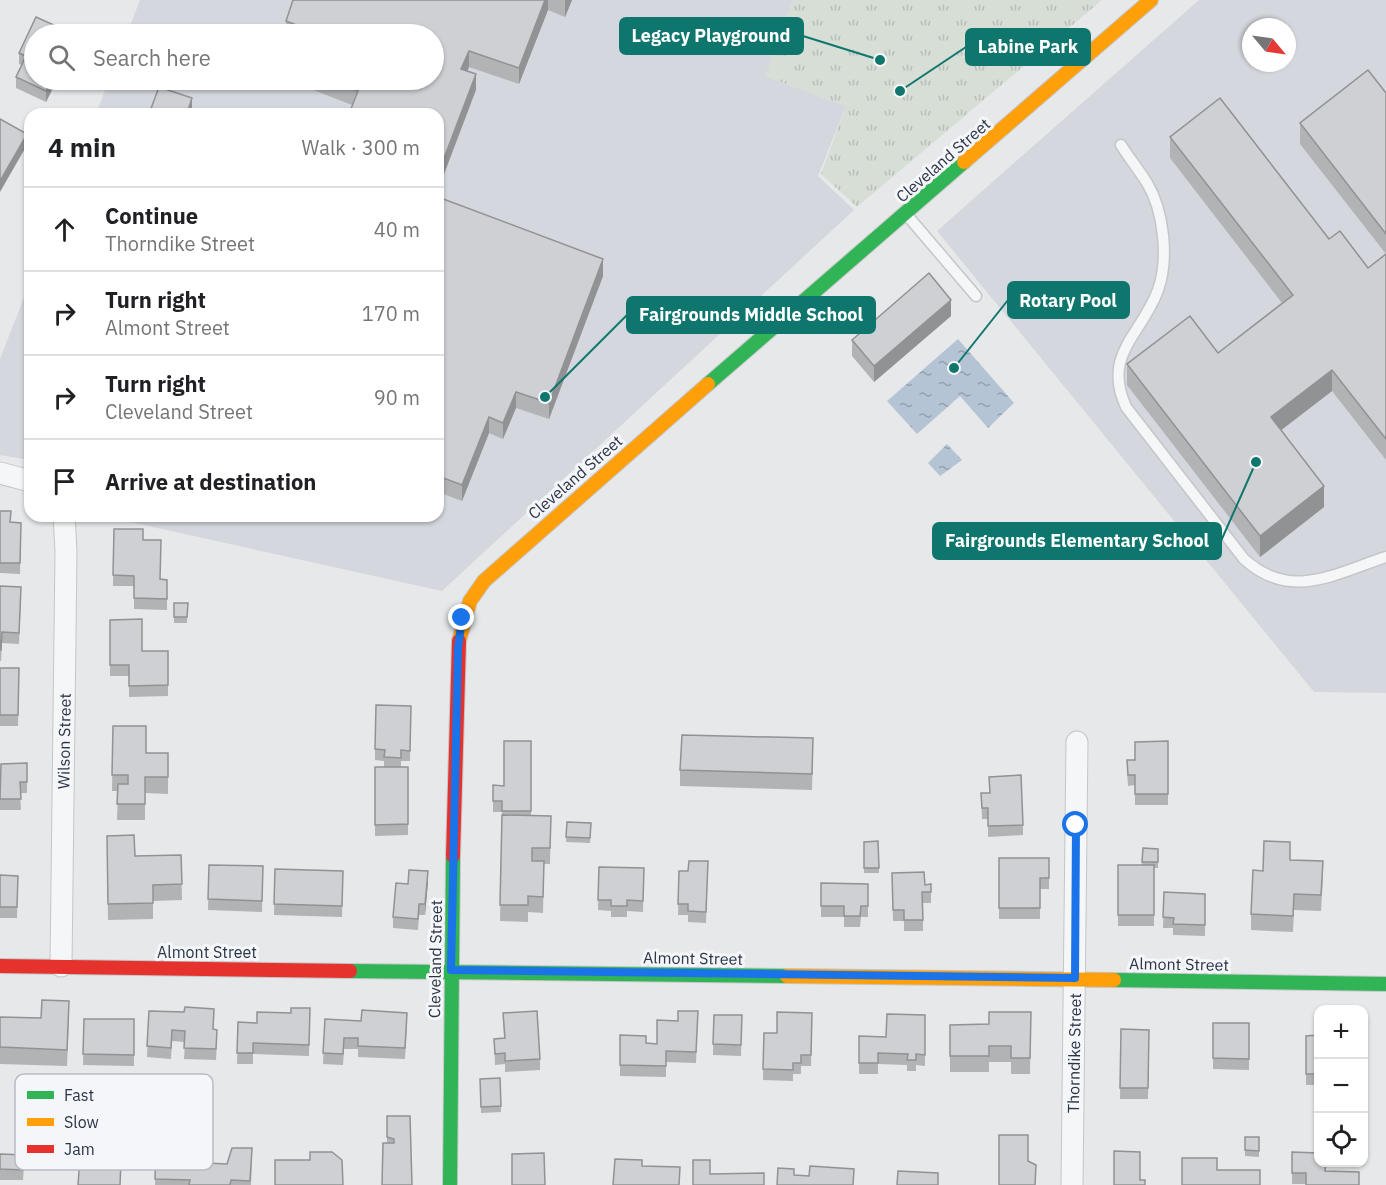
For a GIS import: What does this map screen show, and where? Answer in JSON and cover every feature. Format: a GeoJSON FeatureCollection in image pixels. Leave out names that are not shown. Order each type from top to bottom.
{"type":"FeatureCollection","features":[{"type":"Feature","properties":{"kind":"street","name":"Cleveland Street"},"geometry":{"type":"LineString","coordinates":[[450,1185],[451,970],[458,648],[466,604],[483,583],[519,548],[1151,0]]}},
{"type":"Feature","properties":{"kind":"street"},"geometry":{"type":"LineString","coordinates":[[0,473],[24,479]]}},
{"type":"Feature","properties":{"kind":"street","name":"Wilson Street"},"geometry":{"type":"LineString","coordinates":[[61,966],[66,551],[64,522]]}},
{"type":"Feature","properties":{"kind":"street","name":"Thorndike Street"},"geometry":{"type":"LineString","coordinates":[[1072,1185],[1077,741]]}},
{"type":"Feature","properties":{"kind":"street","name":"Almont Street"},"geometry":{"type":"LineString","coordinates":[[0,966],[1075,978],[1386,984]]}},
{"type":"Feature","properties":{"kind":"lane"},"geometry":{"type":"LineString","coordinates":[[1120,145],[1148,184],[1158,209],[1163,246],[1162,273],[1158,289],[1127,344],[1116,376],[1118,390],[1126,407],[1244,559],[1255,568],[1297,583],[1339,575],[1386,557]]}},
{"type":"Feature","properties":{"kind":"lane"},"geometry":{"type":"LineString","coordinates":[[906,214],[976,296]]}},
{"type":"Feature","properties":{"kind":"shaded area"},"geometry":{"type":"Polygon","coordinates":[[[140,0],[793,0],[765,76],[846,106],[818,176],[854,210],[442,591],[130,522],[444,522],[444,108],[98,108],[105,90],[444,90],[444,24],[131,24],[140,0]]]}},
{"type":"Feature","properties":{"kind":"shaded area"},"geometry":{"type":"Polygon","coordinates":[[[1199,0],[1386,0],[1386,693],[1314,692],[937,231],[1199,0]]]}},
{"type":"Feature","properties":{"kind":"shaded area"},"geometry":{"type":"Polygon","coordinates":[[[24,297],[24,459],[0,455],[0,359],[24,297]]]}},
{"type":"Feature","properties":{"kind":"green space"},"geometry":{"type":"Polygon","coordinates":[[[793,0],[1102,0],[857,207],[821,174],[846,106],[765,76],[793,0]]]}},
{"type":"Feature","properties":{"kind":"water"},"geometry":{"type":"Polygon","coordinates":[[[958,339],[1014,403],[988,428],[960,396],[917,434],[887,401],[958,339]]]}},
{"type":"Feature","properties":{"kind":"water"},"geometry":{"type":"Polygon","coordinates":[[[947,444],[962,460],[940,476],[928,463],[947,444]]]}},
{"type":"Feature","properties":{"kind":"building"},"geometry":{"type":"Polygon","coordinates":[[[293,0],[545,0],[519,68],[469,51],[461,69],[476,74],[444,158],[444,108],[351,108],[358,91],[355,90],[444,90],[444,24],[294,24],[286,21],[293,0]]]}},
{"type":"Feature","properties":{"kind":"building"},"geometry":{"type":"Polygon","coordinates":[[[36,17],[52,24],[33,24],[36,17]]]}},
{"type":"Feature","properties":{"kind":"building"},"geometry":{"type":"Polygon","coordinates":[[[24,42],[24,55],[19,53],[24,42]]]}},
{"type":"Feature","properties":{"kind":"building"},"geometry":{"type":"Polygon","coordinates":[[[24,60],[24,81],[16,77],[24,60]]]}},
{"type":"Feature","properties":{"kind":"building"},"geometry":{"type":"Polygon","coordinates":[[[1368,70],[1386,93],[1386,234],[1300,123],[1368,70]]]}},
{"type":"Feature","properties":{"kind":"building"},"geometry":{"type":"Polygon","coordinates":[[[158,90],[168,90],[192,98],[189,108],[151,108],[158,90]]]}},
{"type":"Feature","properties":{"kind":"building"},"geometry":{"type":"Polygon","coordinates":[[[1220,98],[1329,239],[1340,231],[1368,268],[1386,254],[1386,439],[1332,370],[1271,417],[1324,486],[1260,536],[1127,364],[1190,316],[1218,353],[1293,295],[1170,137],[1220,98]]]}},
{"type":"Feature","properties":{"kind":"building"},"geometry":{"type":"Polygon","coordinates":[[[0,119],[24,132],[24,139],[0,181],[0,119]]]}},
{"type":"Feature","properties":{"kind":"building"},"geometry":{"type":"Polygon","coordinates":[[[444,199],[603,259],[549,403],[516,392],[503,423],[489,417],[462,485],[444,478],[444,199]]]}},
{"type":"Feature","properties":{"kind":"building"},"geometry":{"type":"Polygon","coordinates":[[[929,273],[951,300],[874,366],[852,340],[929,273]]]}},
{"type":"Feature","properties":{"kind":"building"},"geometry":{"type":"Polygon","coordinates":[[[0,511],[11,511],[10,522],[21,523],[20,563],[0,563],[0,511]]]}},
{"type":"Feature","properties":{"kind":"building"},"geometry":{"type":"Polygon","coordinates":[[[114,529],[143,529],[143,540],[161,540],[160,579],[167,580],[167,599],[134,598],[134,576],[113,575],[114,529]]]}},
{"type":"Feature","properties":{"kind":"building"},"geometry":{"type":"Polygon","coordinates":[[[0,586],[21,587],[19,633],[2,632],[1,650],[0,650],[0,586]]]}},
{"type":"Feature","properties":{"kind":"building"},"geometry":{"type":"Polygon","coordinates":[[[174,603],[188,603],[187,617],[174,617],[174,603]]]}},
{"type":"Feature","properties":{"kind":"building"},"geometry":{"type":"Polygon","coordinates":[[[142,619],[142,651],[168,651],[168,685],[129,686],[129,665],[110,665],[110,620],[142,619]]]}},
{"type":"Feature","properties":{"kind":"building"},"geometry":{"type":"Polygon","coordinates":[[[0,668],[19,668],[18,715],[0,715],[0,668]]]}},
{"type":"Feature","properties":{"kind":"building"},"geometry":{"type":"Polygon","coordinates":[[[376,705],[411,706],[410,751],[401,750],[401,758],[384,757],[385,750],[375,749],[376,705]]]}},
{"type":"Feature","properties":{"kind":"building"},"geometry":{"type":"Polygon","coordinates":[[[113,726],[146,726],[146,753],[168,753],[168,777],[145,777],[145,804],[117,804],[118,784],[128,784],[128,775],[112,775],[113,726]]]}},
{"type":"Feature","properties":{"kind":"building"},"geometry":{"type":"Polygon","coordinates":[[[682,735],[813,738],[812,774],[680,770],[682,735]]]}},
{"type":"Feature","properties":{"kind":"building"},"geometry":{"type":"Polygon","coordinates":[[[504,741],[531,741],[531,811],[502,811],[502,801],[493,801],[493,785],[504,786],[504,741]]]}},
{"type":"Feature","properties":{"kind":"building"},"geometry":{"type":"Polygon","coordinates":[[[1168,741],[1168,794],[1135,794],[1135,775],[1128,775],[1127,760],[1135,760],[1135,742],[1168,741]]]}},
{"type":"Feature","properties":{"kind":"building"},"geometry":{"type":"Polygon","coordinates":[[[27,763],[27,782],[20,782],[21,799],[0,799],[1,764],[27,763]]]}},
{"type":"Feature","properties":{"kind":"building"},"geometry":{"type":"Polygon","coordinates":[[[375,767],[408,767],[408,824],[375,825],[375,767]]]}},
{"type":"Feature","properties":{"kind":"building"},"geometry":{"type":"Polygon","coordinates":[[[1021,775],[1023,825],[988,826],[988,808],[982,808],[981,793],[990,793],[989,777],[1021,775]]]}},
{"type":"Feature","properties":{"kind":"building"},"geometry":{"type":"Polygon","coordinates":[[[502,815],[551,816],[550,848],[532,848],[532,861],[544,861],[543,897],[528,896],[528,905],[500,905],[502,815]]]}},
{"type":"Feature","properties":{"kind":"building"},"geometry":{"type":"Polygon","coordinates":[[[567,822],[591,823],[590,838],[566,837],[567,822]]]}},
{"type":"Feature","properties":{"kind":"building"},"geometry":{"type":"Polygon","coordinates":[[[134,835],[135,856],[181,855],[182,884],[153,885],[153,903],[108,904],[107,836],[134,835]]]}},
{"type":"Feature","properties":{"kind":"building"},"geometry":{"type":"Polygon","coordinates":[[[878,841],[879,868],[864,868],[864,842],[878,841]]]}},
{"type":"Feature","properties":{"kind":"building"},"geometry":{"type":"Polygon","coordinates":[[[1264,841],[1290,842],[1290,860],[1323,861],[1321,895],[1294,894],[1293,916],[1251,914],[1253,870],[1263,871],[1264,841]]]}},
{"type":"Feature","properties":{"kind":"building"},"geometry":{"type":"Polygon","coordinates":[[[1143,848],[1158,849],[1158,862],[1142,862],[1143,848]]]}},
{"type":"Feature","properties":{"kind":"building"},"geometry":{"type":"Polygon","coordinates":[[[999,858],[1049,858],[1049,878],[1040,878],[1040,908],[999,908],[999,858]]]}},
{"type":"Feature","properties":{"kind":"building"},"geometry":{"type":"Polygon","coordinates":[[[689,861],[708,861],[706,912],[688,911],[688,904],[678,904],[679,871],[688,871],[689,861]]]}},
{"type":"Feature","properties":{"kind":"building"},"geometry":{"type":"Polygon","coordinates":[[[209,865],[263,866],[262,901],[208,899],[209,865]]]}},
{"type":"Feature","properties":{"kind":"building"},"geometry":{"type":"Polygon","coordinates":[[[1118,865],[1154,865],[1154,915],[1118,915],[1118,865]]]}},
{"type":"Feature","properties":{"kind":"building"},"geometry":{"type":"Polygon","coordinates":[[[599,867],[644,868],[643,901],[627,900],[627,906],[611,906],[611,900],[598,900],[599,867]]]}},
{"type":"Feature","properties":{"kind":"building"},"geometry":{"type":"Polygon","coordinates":[[[275,869],[343,871],[342,906],[274,904],[275,869]]]}},
{"type":"Feature","properties":{"kind":"building"},"geometry":{"type":"Polygon","coordinates":[[[409,870],[428,871],[425,904],[419,904],[418,919],[393,917],[396,883],[408,884],[409,870]]]}},
{"type":"Feature","properties":{"kind":"building"},"geometry":{"type":"Polygon","coordinates":[[[924,872],[925,885],[931,884],[931,892],[922,892],[923,920],[904,920],[904,910],[893,910],[892,873],[924,872]]]}},
{"type":"Feature","properties":{"kind":"building"},"geometry":{"type":"Polygon","coordinates":[[[0,875],[18,876],[17,907],[0,907],[0,875]]]}},
{"type":"Feature","properties":{"kind":"building"},"geometry":{"type":"Polygon","coordinates":[[[821,883],[868,884],[868,906],[861,906],[860,916],[844,916],[844,906],[821,906],[821,883]]]}},
{"type":"Feature","properties":{"kind":"building"},"geometry":{"type":"Polygon","coordinates":[[[1164,892],[1205,894],[1205,925],[1173,924],[1174,918],[1163,917],[1164,892]]]}},
{"type":"Feature","properties":{"kind":"building"},"geometry":{"type":"Polygon","coordinates":[[[42,1000],[69,1001],[67,1050],[0,1047],[0,1017],[41,1018],[42,1000]]]}},
{"type":"Feature","properties":{"kind":"building"},"geometry":{"type":"Polygon","coordinates":[[[185,1007],[214,1009],[213,1029],[217,1030],[216,1049],[184,1048],[185,1031],[172,1030],[171,1048],[147,1046],[149,1011],[184,1012],[185,1007]]]}},
{"type":"Feature","properties":{"kind":"building"},"geometry":{"type":"Polygon","coordinates":[[[291,1008],[310,1008],[309,1045],[253,1043],[253,1053],[237,1053],[238,1022],[257,1023],[257,1012],[291,1013],[291,1008]]]}},
{"type":"Feature","properties":{"kind":"building"},"geometry":{"type":"Polygon","coordinates":[[[362,1010],[407,1013],[405,1048],[358,1046],[358,1038],[344,1038],[343,1054],[323,1053],[325,1019],[361,1021],[362,1010]]]}},
{"type":"Feature","properties":{"kind":"building"},"geometry":{"type":"Polygon","coordinates":[[[537,1011],[540,1059],[505,1061],[505,1053],[495,1054],[494,1039],[505,1038],[503,1013],[537,1011]]]}},
{"type":"Feature","properties":{"kind":"building"},"geometry":{"type":"Polygon","coordinates":[[[678,1011],[698,1011],[696,1052],[666,1051],[666,1066],[620,1065],[620,1035],[646,1036],[646,1043],[657,1044],[657,1020],[678,1021],[678,1011]]]}},
{"type":"Feature","properties":{"kind":"building"},"geometry":{"type":"Polygon","coordinates":[[[777,1012],[812,1013],[811,1055],[801,1055],[801,1063],[793,1063],[793,1070],[763,1069],[764,1033],[777,1033],[777,1012]]]}},
{"type":"Feature","properties":{"kind":"building"},"geometry":{"type":"Polygon","coordinates":[[[989,1012],[1031,1012],[1030,1058],[1011,1058],[1011,1046],[989,1046],[989,1056],[950,1056],[950,1025],[989,1024],[989,1012]]]}},
{"type":"Feature","properties":{"kind":"building"},"geometry":{"type":"Polygon","coordinates":[[[887,1014],[925,1015],[925,1055],[916,1054],[916,1060],[907,1060],[908,1054],[878,1053],[878,1063],[859,1063],[859,1036],[886,1037],[887,1014]]]}},
{"type":"Feature","properties":{"kind":"building"},"geometry":{"type":"Polygon","coordinates":[[[714,1015],[742,1015],[741,1045],[713,1044],[714,1015]]]}},
{"type":"Feature","properties":{"kind":"building"},"geometry":{"type":"Polygon","coordinates":[[[84,1019],[134,1019],[134,1055],[83,1054],[84,1019]]]}},
{"type":"Feature","properties":{"kind":"building"},"geometry":{"type":"Polygon","coordinates":[[[1213,1023],[1249,1023],[1249,1059],[1213,1058],[1213,1023]]]}},
{"type":"Feature","properties":{"kind":"building"},"geometry":{"type":"Polygon","coordinates":[[[1121,1029],[1149,1030],[1148,1088],[1120,1088],[1121,1029]]]}},
{"type":"Feature","properties":{"kind":"building"},"geometry":{"type":"Polygon","coordinates":[[[1314,1035],[1314,1074],[1306,1074],[1306,1036],[1314,1035]]]}},
{"type":"Feature","properties":{"kind":"building"},"geometry":{"type":"Polygon","coordinates":[[[500,1078],[501,1106],[481,1107],[480,1079],[500,1078]]]}},
{"type":"Feature","properties":{"kind":"building"},"geometry":{"type":"Polygon","coordinates":[[[387,1116],[410,1116],[412,1185],[382,1185],[383,1143],[394,1143],[394,1139],[387,1137],[387,1116]]]}},
{"type":"Feature","properties":{"kind":"building"},"geometry":{"type":"Polygon","coordinates":[[[999,1135],[1028,1135],[1028,1161],[1036,1165],[1035,1185],[999,1185],[999,1135]]]}},
{"type":"Feature","properties":{"kind":"building"},"geometry":{"type":"Polygon","coordinates":[[[1245,1137],[1259,1137],[1259,1151],[1245,1150],[1245,1137]]]}},
{"type":"Feature","properties":{"kind":"building"},"geometry":{"type":"Polygon","coordinates":[[[232,1148],[252,1148],[250,1181],[231,1180],[230,1185],[189,1185],[190,1180],[155,1179],[155,1170],[213,1170],[213,1163],[227,1164],[232,1148]]]}},
{"type":"Feature","properties":{"kind":"building"},"geometry":{"type":"Polygon","coordinates":[[[1114,1151],[1140,1152],[1140,1180],[1145,1180],[1145,1185],[1114,1185],[1114,1151]]]}},
{"type":"Feature","properties":{"kind":"building"},"geometry":{"type":"Polygon","coordinates":[[[310,1152],[332,1152],[342,1160],[343,1185],[275,1185],[275,1160],[310,1160],[310,1152]]]}},
{"type":"Feature","properties":{"kind":"building"},"geometry":{"type":"Polygon","coordinates":[[[1292,1152],[1314,1153],[1314,1167],[1325,1167],[1325,1171],[1359,1172],[1359,1185],[1306,1185],[1306,1173],[1292,1173],[1292,1152]]]}},
{"type":"Feature","properties":{"kind":"building"},"geometry":{"type":"Polygon","coordinates":[[[544,1153],[545,1185],[512,1185],[512,1154],[544,1153]]]}},
{"type":"Feature","properties":{"kind":"building"},"geometry":{"type":"Polygon","coordinates":[[[0,1154],[15,1155],[15,1170],[0,1169],[0,1154]]]}},
{"type":"Feature","properties":{"kind":"building"},"geometry":{"type":"Polygon","coordinates":[[[1182,1158],[1217,1158],[1217,1170],[1260,1170],[1260,1185],[1182,1185],[1182,1158]]]}},
{"type":"Feature","properties":{"kind":"building"},"geometry":{"type":"Polygon","coordinates":[[[615,1159],[642,1160],[642,1166],[680,1167],[679,1185],[613,1185],[615,1159]]]}},
{"type":"Feature","properties":{"kind":"building"},"geometry":{"type":"Polygon","coordinates":[[[693,1160],[710,1160],[710,1174],[764,1173],[764,1185],[693,1185],[693,1160]]]}},
{"type":"Feature","properties":{"kind":"building"},"geometry":{"type":"Polygon","coordinates":[[[810,1166],[854,1169],[853,1185],[777,1185],[778,1168],[794,1169],[794,1175],[809,1176],[810,1166]]]}},
{"type":"Feature","properties":{"kind":"building"},"geometry":{"type":"Polygon","coordinates":[[[79,1170],[121,1170],[120,1185],[78,1185],[79,1170]]]}},
{"type":"Feature","properties":{"kind":"building"},"geometry":{"type":"Polygon","coordinates":[[[898,1171],[938,1173],[938,1185],[897,1185],[898,1171]]]}},
{"type":"Feature","properties":{"kind":"traffic: fast"},"geometry":{"type":"LineString","coordinates":[[708,384],[964,162]]}},
{"type":"Feature","properties":{"kind":"traffic: fast"},"geometry":{"type":"LineString","coordinates":[[450,1185],[453,856]]}},
{"type":"Feature","properties":{"kind":"traffic: fast"},"geometry":{"type":"LineString","coordinates":[[350,971],[787,976]]}},
{"type":"Feature","properties":{"kind":"traffic: fast"},"geometry":{"type":"LineString","coordinates":[[1114,980],[1386,984]]}},
{"type":"Feature","properties":{"kind":"traffic: slow"},"geometry":{"type":"LineString","coordinates":[[964,162],[1151,0]]}},
{"type":"Feature","properties":{"kind":"traffic: slow"},"geometry":{"type":"LineString","coordinates":[[459,641],[470,601],[484,581],[708,384]]}},
{"type":"Feature","properties":{"kind":"traffic: slow"},"geometry":{"type":"LineString","coordinates":[[787,976],[1114,980]]}},
{"type":"Feature","properties":{"kind":"traffic: jam"},"geometry":{"type":"LineString","coordinates":[[453,856],[459,641]]}},
{"type":"Feature","properties":{"kind":"traffic: jam"},"geometry":{"type":"LineString","coordinates":[[0,966],[350,971]]}},
{"type":"Feature","properties":{"kind":"place","name":"Legacy Playground"},"geometry":{"type":"Point","coordinates":[880,60]}},
{"type":"Feature","properties":{"kind":"place","name":"Labine Park"},"geometry":{"type":"Point","coordinates":[900,91]}},
{"type":"Feature","properties":{"kind":"place","name":"Rotary Pool"},"geometry":{"type":"Point","coordinates":[954,368]}},
{"type":"Feature","properties":{"kind":"place","name":"Fairgrounds Middle School"},"geometry":{"type":"Point","coordinates":[545,397]}},
{"type":"Feature","properties":{"kind":"place","name":"Fairgrounds Elementary School"},"geometry":{"type":"Point","coordinates":[1256,462]}},
{"type":"Feature","properties":{"kind":"route"},"geometry":{"type":"LineString","coordinates":[[462,618],[458,648],[451,970],[762,976],[1075,978],[1076,825]]}}]}
